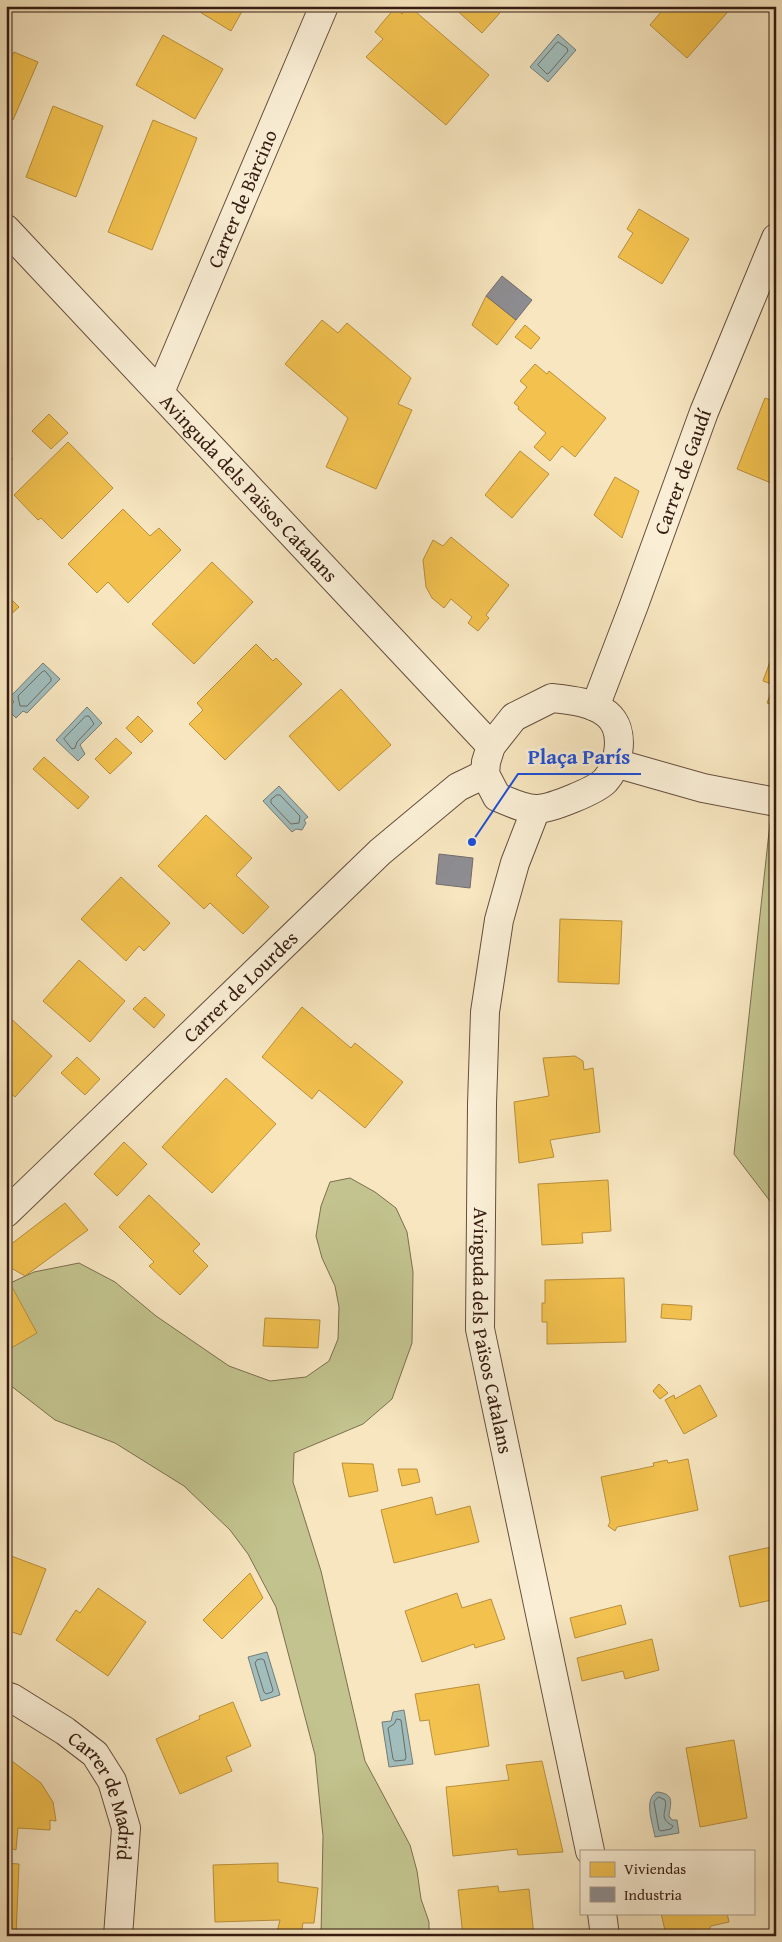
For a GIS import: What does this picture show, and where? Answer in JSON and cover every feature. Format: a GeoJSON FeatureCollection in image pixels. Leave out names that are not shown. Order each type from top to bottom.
{"type":"FeatureCollection","features":[{"type":"Feature","properties":{"kind":"street","name":"Carrer de Bàrcino"},"geometry":{"type":"LineString","coordinates":[[160,392],[324,6]]}},
{"type":"Feature","properties":{"kind":"street","name":"Avinguda dels Països Catalans"},"geometry":{"type":"LineString","coordinates":[[6,229],[491,746]]}},
{"type":"Feature","properties":{"kind":"street","name":"Carrer de Gaudí"},"geometry":{"type":"LineString","coordinates":[[595,707],[634,606],[704,412],[776,238]]}},
{"type":"Feature","properties":{"kind":"street"},"geometry":{"type":"LineString","coordinates":[[552,698],[576,700],[595,707],[608,715],[616,726],[619,743],[615,763],[604,782],[569,801],[552,807],[536,809],[498,797],[485,774],[486,762],[491,746],[514,717],[552,698]]}},
{"type":"Feature","properties":{"kind":"street"},"geometry":{"type":"LineString","coordinates":[[615,763],[702,788],[776,802]]}},
{"type":"Feature","properties":{"kind":"street","name":"Carrer de Lourdes"},"geometry":{"type":"LineString","coordinates":[[6,1213],[380,852],[458,787],[485,774]]}},
{"type":"Feature","properties":{"kind":"street","name":"Avinguda dels Països Catalans"},"geometry":{"type":"LineString","coordinates":[[536,809],[515,863],[499,920],[485,1012],[482,1104],[480,1329],[590,1850]]}},
{"type":"Feature","properties":{"kind":"street","name":"Carrer de Madrid"},"geometry":{"type":"LineString","coordinates":[[6,1696],[66,1731],[95,1754],[112,1782],[126,1828],[118,1936]]}},
{"type":"Feature","properties":{"kind":"street"},"geometry":{"type":"LineString","coordinates":[[602,1914],[605,1936]]}},
{"type":"Feature","properties":{"kind":"green space"},"geometry":{"type":"Polygon","coordinates":[[[770,823],[776,823],[776,1209],[734,1154],[770,823]]]}},
{"type":"Feature","properties":{"kind":"green space"},"geometry":{"type":"Polygon","coordinates":[[[350,1178],[375,1192],[396,1208],[407,1232],[413,1272],[412,1343],[392,1399],[363,1424],[294,1453],[293,1482],[321,1571],[365,1761],[410,1845],[417,1871],[421,1899],[429,1922],[429,1936],[321,1936],[323,1836],[315,1755],[276,1607],[248,1554],[230,1530],[184,1486],[115,1443],[55,1420],[6,1382],[6,1285],[34,1272],[79,1263],[115,1282],[156,1316],[229,1366],[270,1381],[306,1377],[329,1361],[338,1339],[339,1307],[335,1286],[322,1258],[316,1236],[321,1206],[330,1182],[350,1178]]]}},
{"type":"Feature","properties":{"kind":"water"},"geometry":{"type":"Polygon","coordinates":[[[558,34],[576,50],[548,82],[530,67],[558,34]]]}},
{"type":"Feature","properties":{"kind":"water"},"geometry":{"type":"Polygon","coordinates":[[[43,663],[60,679],[27,713],[23,711],[16,718],[7,709],[14,702],[10,697],[43,663]]]}},
{"type":"Feature","properties":{"kind":"water"},"geometry":{"type":"Polygon","coordinates":[[[87,707],[102,723],[80,745],[85,754],[78,761],[56,740],[87,707]]]}},
{"type":"Feature","properties":{"kind":"water"},"geometry":{"type":"Polygon","coordinates":[[[279,786],[308,817],[304,820],[306,823],[302,830],[296,829],[292,832],[263,801],[279,786]]]}},
{"type":"Feature","properties":{"kind":"water"},"geometry":{"type":"Polygon","coordinates":[[[267,1652],[280,1695],[261,1701],[248,1657],[267,1652]]]}},
{"type":"Feature","properties":{"kind":"water"},"geometry":{"type":"Polygon","coordinates":[[[404,1710],[413,1764],[389,1767],[382,1722],[391,1721],[393,1712],[404,1710]]]}},
{"type":"Feature","properties":{"kind":"water"},"geometry":{"type":"Polygon","coordinates":[[[657,1792],[669,1797],[671,1804],[669,1816],[672,1820],[677,1820],[679,1833],[655,1837],[651,1819],[650,1800],[657,1792]]]}},
{"type":"Feature","properties":{"kind":"building: Viviendas"},"geometry":{"type":"Polygon","coordinates":[[[190,6],[245,6],[231,31],[190,6]]]}},
{"type":"Feature","properties":{"kind":"building: Viviendas"},"geometry":{"type":"Polygon","coordinates":[[[409,6],[489,75],[446,125],[366,57],[383,39],[375,32],[382,23],[395,8],[402,14],[409,6]]]}},
{"type":"Feature","properties":{"kind":"building: Viviendas"},"geometry":{"type":"Polygon","coordinates":[[[452,6],[506,6],[482,33],[452,6]]]}},
{"type":"Feature","properties":{"kind":"building: Viviendas"},"geometry":{"type":"Polygon","coordinates":[[[666,6],[733,6],[687,58],[650,25],[666,6]]]}},
{"type":"Feature","properties":{"kind":"building: Viviendas"},"geometry":{"type":"Polygon","coordinates":[[[163,35],[223,69],[195,119],[136,85],[163,35]]]}},
{"type":"Feature","properties":{"kind":"building: Viviendas"},"geometry":{"type":"Polygon","coordinates":[[[14,52],[38,62],[13,120],[6,117],[6,53],[12,56],[14,52]]]}},
{"type":"Feature","properties":{"kind":"building: Viviendas"},"geometry":{"type":"Polygon","coordinates":[[[53,106],[103,126],[76,197],[26,177],[53,106]]]}},
{"type":"Feature","properties":{"kind":"building: Viviendas"},"geometry":{"type":"Polygon","coordinates":[[[153,120],[197,138],[152,250],[108,232],[153,120]]]}},
{"type":"Feature","properties":{"kind":"building: Viviendas"},"geometry":{"type":"Polygon","coordinates":[[[639,209],[689,239],[662,284],[618,257],[633,233],[627,229],[639,209]]]}},
{"type":"Feature","properties":{"kind":"building: Viviendas"},"geometry":{"type":"Polygon","coordinates":[[[486,296],[516,320],[497,345],[472,325],[486,296]]]}},
{"type":"Feature","properties":{"kind":"building: Viviendas"},"geometry":{"type":"Polygon","coordinates":[[[322,320],[338,333],[347,323],[411,378],[398,404],[412,410],[376,489],[326,467],[348,418],[285,364],[322,320]]]}},
{"type":"Feature","properties":{"kind":"building: Viviendas"},"geometry":{"type":"Polygon","coordinates":[[[525,325],[540,338],[531,349],[515,337],[525,325]]]}},
{"type":"Feature","properties":{"kind":"building: Viviendas"},"geometry":{"type":"Polygon","coordinates":[[[535,364],[547,374],[549,371],[606,418],[575,457],[562,446],[550,461],[534,447],[546,433],[518,409],[519,407],[514,403],[527,387],[520,381],[535,364]]]}},
{"type":"Feature","properties":{"kind":"building: Viviendas"},"geometry":{"type":"Polygon","coordinates":[[[765,398],[776,402],[776,485],[737,469],[765,398]]]}},
{"type":"Feature","properties":{"kind":"building: Viviendas"},"geometry":{"type":"Polygon","coordinates":[[[49,414],[68,433],[51,449],[32,431],[49,414]]]}},
{"type":"Feature","properties":{"kind":"building: Viviendas"},"geometry":{"type":"Polygon","coordinates":[[[68,442],[113,488],[62,539],[41,518],[38,520],[14,495],[68,442]]]}},
{"type":"Feature","properties":{"kind":"building: Viviendas"},"geometry":{"type":"Polygon","coordinates":[[[520,451],[549,474],[512,518],[485,495],[520,451]]]}},
{"type":"Feature","properties":{"kind":"building: Viviendas"},"geometry":{"type":"Polygon","coordinates":[[[6,453],[13,459],[6,466],[6,453]]]}},
{"type":"Feature","properties":{"kind":"building: Viviendas"},"geometry":{"type":"Polygon","coordinates":[[[615,477],[639,491],[622,538],[594,515],[615,477]]]}},
{"type":"Feature","properties":{"kind":"building: Viviendas"},"geometry":{"type":"Polygon","coordinates":[[[123,509],[150,536],[159,528],[181,550],[128,603],[108,582],[97,593],[68,564],[123,509]]]}},
{"type":"Feature","properties":{"kind":"building: Viviendas"},"geometry":{"type":"Polygon","coordinates":[[[451,537],[509,585],[486,615],[489,618],[478,631],[468,623],[472,617],[451,599],[444,608],[432,598],[426,587],[423,560],[433,540],[443,546],[451,537]]]}},
{"type":"Feature","properties":{"kind":"building: Viviendas"},"geometry":{"type":"Polygon","coordinates":[[[212,562],[253,602],[194,664],[152,624],[212,562]]]}},
{"type":"Feature","properties":{"kind":"building: Viviendas"},"geometry":{"type":"Polygon","coordinates":[[[6,594],[19,607],[6,619],[6,594]]]}},
{"type":"Feature","properties":{"kind":"building: Viviendas"},"geometry":{"type":"Polygon","coordinates":[[[256,644],[273,661],[276,658],[302,684],[225,760],[189,724],[203,710],[197,703],[256,644]]]}},
{"type":"Feature","properties":{"kind":"building: Viviendas"},"geometry":{"type":"Polygon","coordinates":[[[776,645],[776,706],[767,703],[774,685],[763,681],[776,645]]]}},
{"type":"Feature","properties":{"kind":"building: Viviendas"},"geometry":{"type":"Polygon","coordinates":[[[341,689],[391,745],[339,791],[289,736],[341,689]]]}},
{"type":"Feature","properties":{"kind":"building: Viviendas"},"geometry":{"type":"Polygon","coordinates":[[[776,710],[776,724],[771,722],[776,710]]]}},
{"type":"Feature","properties":{"kind":"building: Viviendas"},"geometry":{"type":"Polygon","coordinates":[[[138,716],[153,731],[141,743],[126,728],[138,716]]]}},
{"type":"Feature","properties":{"kind":"building: Viviendas"},"geometry":{"type":"Polygon","coordinates":[[[116,738],[132,753],[110,774],[95,759],[116,738]]]}},
{"type":"Feature","properties":{"kind":"building: Viviendas"},"geometry":{"type":"Polygon","coordinates":[[[44,757],[89,797],[78,809],[33,769],[44,757]]]}},
{"type":"Feature","properties":{"kind":"building: Viviendas"},"geometry":{"type":"Polygon","coordinates":[[[206,815],[252,858],[236,875],[269,907],[243,934],[210,903],[204,909],[158,866],[206,815]]]}},
{"type":"Feature","properties":{"kind":"building: Viviendas"},"geometry":{"type":"Polygon","coordinates":[[[121,877],[170,923],[144,951],[139,946],[126,961],[81,919],[121,877]]]}},
{"type":"Feature","properties":{"kind":"building: Viviendas"},"geometry":{"type":"Polygon","coordinates":[[[560,919],[622,921],[619,984],[558,982],[560,919]]]}},
{"type":"Feature","properties":{"kind":"building: Viviendas"},"geometry":{"type":"Polygon","coordinates":[[[79,960],[125,1001],[90,1042],[43,1001],[79,960]]]}},
{"type":"Feature","properties":{"kind":"building: Viviendas"},"geometry":{"type":"Polygon","coordinates":[[[145,997],[165,1015],[154,1028],[133,1009],[145,997]]]}},
{"type":"Feature","properties":{"kind":"building: Viviendas"},"geometry":{"type":"Polygon","coordinates":[[[302,1007],[351,1048],[355,1043],[403,1082],[365,1128],[319,1090],[312,1099],[262,1057],[302,1007]]]}},
{"type":"Feature","properties":{"kind":"building: Viviendas"},"geometry":{"type":"Polygon","coordinates":[[[8,1016],[52,1056],[15,1097],[6,1089],[6,1018],[8,1016]]]}},
{"type":"Feature","properties":{"kind":"building: Viviendas"},"geometry":{"type":"Polygon","coordinates":[[[575,1056],[583,1061],[584,1070],[593,1068],[600,1132],[550,1140],[554,1157],[519,1163],[514,1102],[549,1096],[543,1058],[575,1056]]]}},
{"type":"Feature","properties":{"kind":"building: Viviendas"},"geometry":{"type":"Polygon","coordinates":[[[77,1057],[100,1079],[85,1095],[61,1073],[77,1057]]]}},
{"type":"Feature","properties":{"kind":"building: Viviendas"},"geometry":{"type":"Polygon","coordinates":[[[226,1078],[276,1124],[212,1193],[162,1147],[226,1078]]]}},
{"type":"Feature","properties":{"kind":"building: Viviendas"},"geometry":{"type":"Polygon","coordinates":[[[124,1142],[147,1164],[117,1196],[94,1174],[124,1142]]]}},
{"type":"Feature","properties":{"kind":"building: Viviendas"},"geometry":{"type":"Polygon","coordinates":[[[608,1180],[611,1231],[582,1233],[583,1243],[542,1245],[538,1184],[608,1180]]]}},
{"type":"Feature","properties":{"kind":"building: Viviendas"},"geometry":{"type":"Polygon","coordinates":[[[149,1195],[200,1244],[193,1251],[208,1266],[180,1295],[149,1266],[154,1262],[119,1227],[149,1195]]]}},
{"type":"Feature","properties":{"kind":"building: Viviendas"},"geometry":{"type":"Polygon","coordinates":[[[65,1203],[88,1230],[25,1276],[6,1265],[6,1248],[65,1203]]]}},
{"type":"Feature","properties":{"kind":"building: Viviendas"},"geometry":{"type":"Polygon","coordinates":[[[624,1278],[626,1342],[547,1344],[547,1322],[542,1322],[542,1303],[545,1303],[545,1280],[624,1278]]]}},
{"type":"Feature","properties":{"kind":"building: Viviendas"},"geometry":{"type":"Polygon","coordinates":[[[12,1287],[37,1333],[6,1351],[6,1290],[12,1287]]]}},
{"type":"Feature","properties":{"kind":"building: Viviendas"},"geometry":{"type":"Polygon","coordinates":[[[662,1304],[692,1306],[691,1320],[661,1318],[662,1304]]]}},
{"type":"Feature","properties":{"kind":"building: Viviendas"},"geometry":{"type":"Polygon","coordinates":[[[265,1318],[320,1320],[318,1348],[263,1346],[265,1318]]]}},
{"type":"Feature","properties":{"kind":"building: Viviendas"},"geometry":{"type":"Polygon","coordinates":[[[659,1384],[668,1393],[660,1399],[653,1391],[659,1384]]]}},
{"type":"Feature","properties":{"kind":"building: Viviendas"},"geometry":{"type":"Polygon","coordinates":[[[700,1385],[717,1416],[684,1434],[665,1400],[674,1395],[675,1399],[700,1385]]]}},
{"type":"Feature","properties":{"kind":"building: Viviendas"},"geometry":{"type":"Polygon","coordinates":[[[688,1459],[698,1510],[617,1527],[615,1531],[608,1526],[610,1522],[601,1477],[654,1466],[653,1463],[667,1460],[668,1463],[688,1459]]]}},
{"type":"Feature","properties":{"kind":"building: Viviendas"},"geometry":{"type":"Polygon","coordinates":[[[342,1463],[373,1464],[378,1491],[349,1497],[342,1463]]]}},
{"type":"Feature","properties":{"kind":"building: Viviendas"},"geometry":{"type":"Polygon","coordinates":[[[398,1469],[417,1469],[420,1482],[402,1486],[398,1469]]]}},
{"type":"Feature","properties":{"kind":"building: Viviendas"},"geometry":{"type":"Polygon","coordinates":[[[432,1497],[436,1515],[470,1506],[479,1542],[394,1563],[381,1510],[432,1497]]]}},
{"type":"Feature","properties":{"kind":"building: Viviendas"},"geometry":{"type":"Polygon","coordinates":[[[776,1546],[776,1599],[740,1607],[729,1556],[776,1546]]]}},
{"type":"Feature","properties":{"kind":"building: Viviendas"},"geometry":{"type":"Polygon","coordinates":[[[6,1554],[46,1569],[21,1635],[6,1630],[6,1554]]]}},
{"type":"Feature","properties":{"kind":"building: Viviendas"},"geometry":{"type":"Polygon","coordinates":[[[250,1573],[263,1598],[222,1639],[203,1620],[250,1573]]]}},
{"type":"Feature","properties":{"kind":"building: Viviendas"},"geometry":{"type":"Polygon","coordinates":[[[98,1588],[146,1622],[108,1676],[56,1640],[76,1610],[80,1613],[98,1588]]]}},
{"type":"Feature","properties":{"kind":"building: Viviendas"},"geometry":{"type":"Polygon","coordinates":[[[457,1593],[462,1608],[491,1599],[505,1639],[475,1648],[474,1644],[422,1662],[405,1611],[457,1593]]]}},
{"type":"Feature","properties":{"kind":"building: Viviendas"},"geometry":{"type":"Polygon","coordinates":[[[621,1605],[626,1624],[575,1638],[570,1618],[621,1605]]]}},
{"type":"Feature","properties":{"kind":"building: Viviendas"},"geometry":{"type":"Polygon","coordinates":[[[652,1639],[659,1670],[625,1679],[623,1671],[582,1681],[577,1658],[652,1639]]]}},
{"type":"Feature","properties":{"kind":"building: Viviendas"},"geometry":{"type":"Polygon","coordinates":[[[479,1684],[489,1746],[435,1755],[429,1720],[420,1721],[415,1694],[479,1684]]]}},
{"type":"Feature","properties":{"kind":"building: Viviendas"},"geometry":{"type":"Polygon","coordinates":[[[233,1702],[251,1746],[226,1757],[232,1771],[180,1794],[156,1739],[200,1719],[199,1716],[233,1702]]]}},
{"type":"Feature","properties":{"kind":"building: Viviendas"},"geometry":{"type":"Polygon","coordinates":[[[734,1740],[747,1818],[700,1827],[686,1748],[734,1740]]]}},
{"type":"Feature","properties":{"kind":"building: Viviendas"},"geometry":{"type":"Polygon","coordinates":[[[8,1758],[41,1783],[53,1802],[56,1821],[50,1820],[50,1830],[18,1828],[16,1850],[6,1850],[8,1758]]]}},
{"type":"Feature","properties":{"kind":"building: Viviendas"},"geometry":{"type":"Polygon","coordinates":[[[542,1761],[563,1852],[518,1855],[517,1849],[453,1856],[446,1787],[509,1780],[506,1765],[542,1761]]]}},
{"type":"Feature","properties":{"kind":"building: Viviendas"},"geometry":{"type":"Polygon","coordinates":[[[6,1863],[19,1864],[16,1936],[6,1936],[6,1863]]]}},
{"type":"Feature","properties":{"kind":"building: Viviendas"},"geometry":{"type":"Polygon","coordinates":[[[278,1863],[278,1882],[318,1888],[314,1923],[303,1923],[301,1936],[277,1932],[280,1920],[215,1922],[213,1865],[278,1863]]]}},
{"type":"Feature","properties":{"kind":"building: Viviendas"},"geometry":{"type":"Polygon","coordinates":[[[498,1886],[499,1892],[529,1889],[534,1936],[463,1936],[458,1890],[498,1886]]]}},
{"type":"Feature","properties":{"kind":"building: Viviendas"},"geometry":{"type":"Polygon","coordinates":[[[661,1914],[727,1914],[729,1922],[711,1926],[708,1932],[700,1934],[695,1929],[666,1935],[661,1914]]]}},
{"type":"Feature","properties":{"kind":"building: Industria"},"geometry":{"type":"Polygon","coordinates":[[[502,276],[532,300],[516,320],[486,296],[502,276]]]}},
{"type":"Feature","properties":{"kind":"building: Industria"},"geometry":{"type":"Polygon","coordinates":[[[439,854],[473,858],[470,888],[436,884],[439,854]]]}},
{"type":"Feature","properties":{"kind":"place","name":"Plaça París"},"geometry":{"type":"Point","coordinates":[472,842]}}]}
